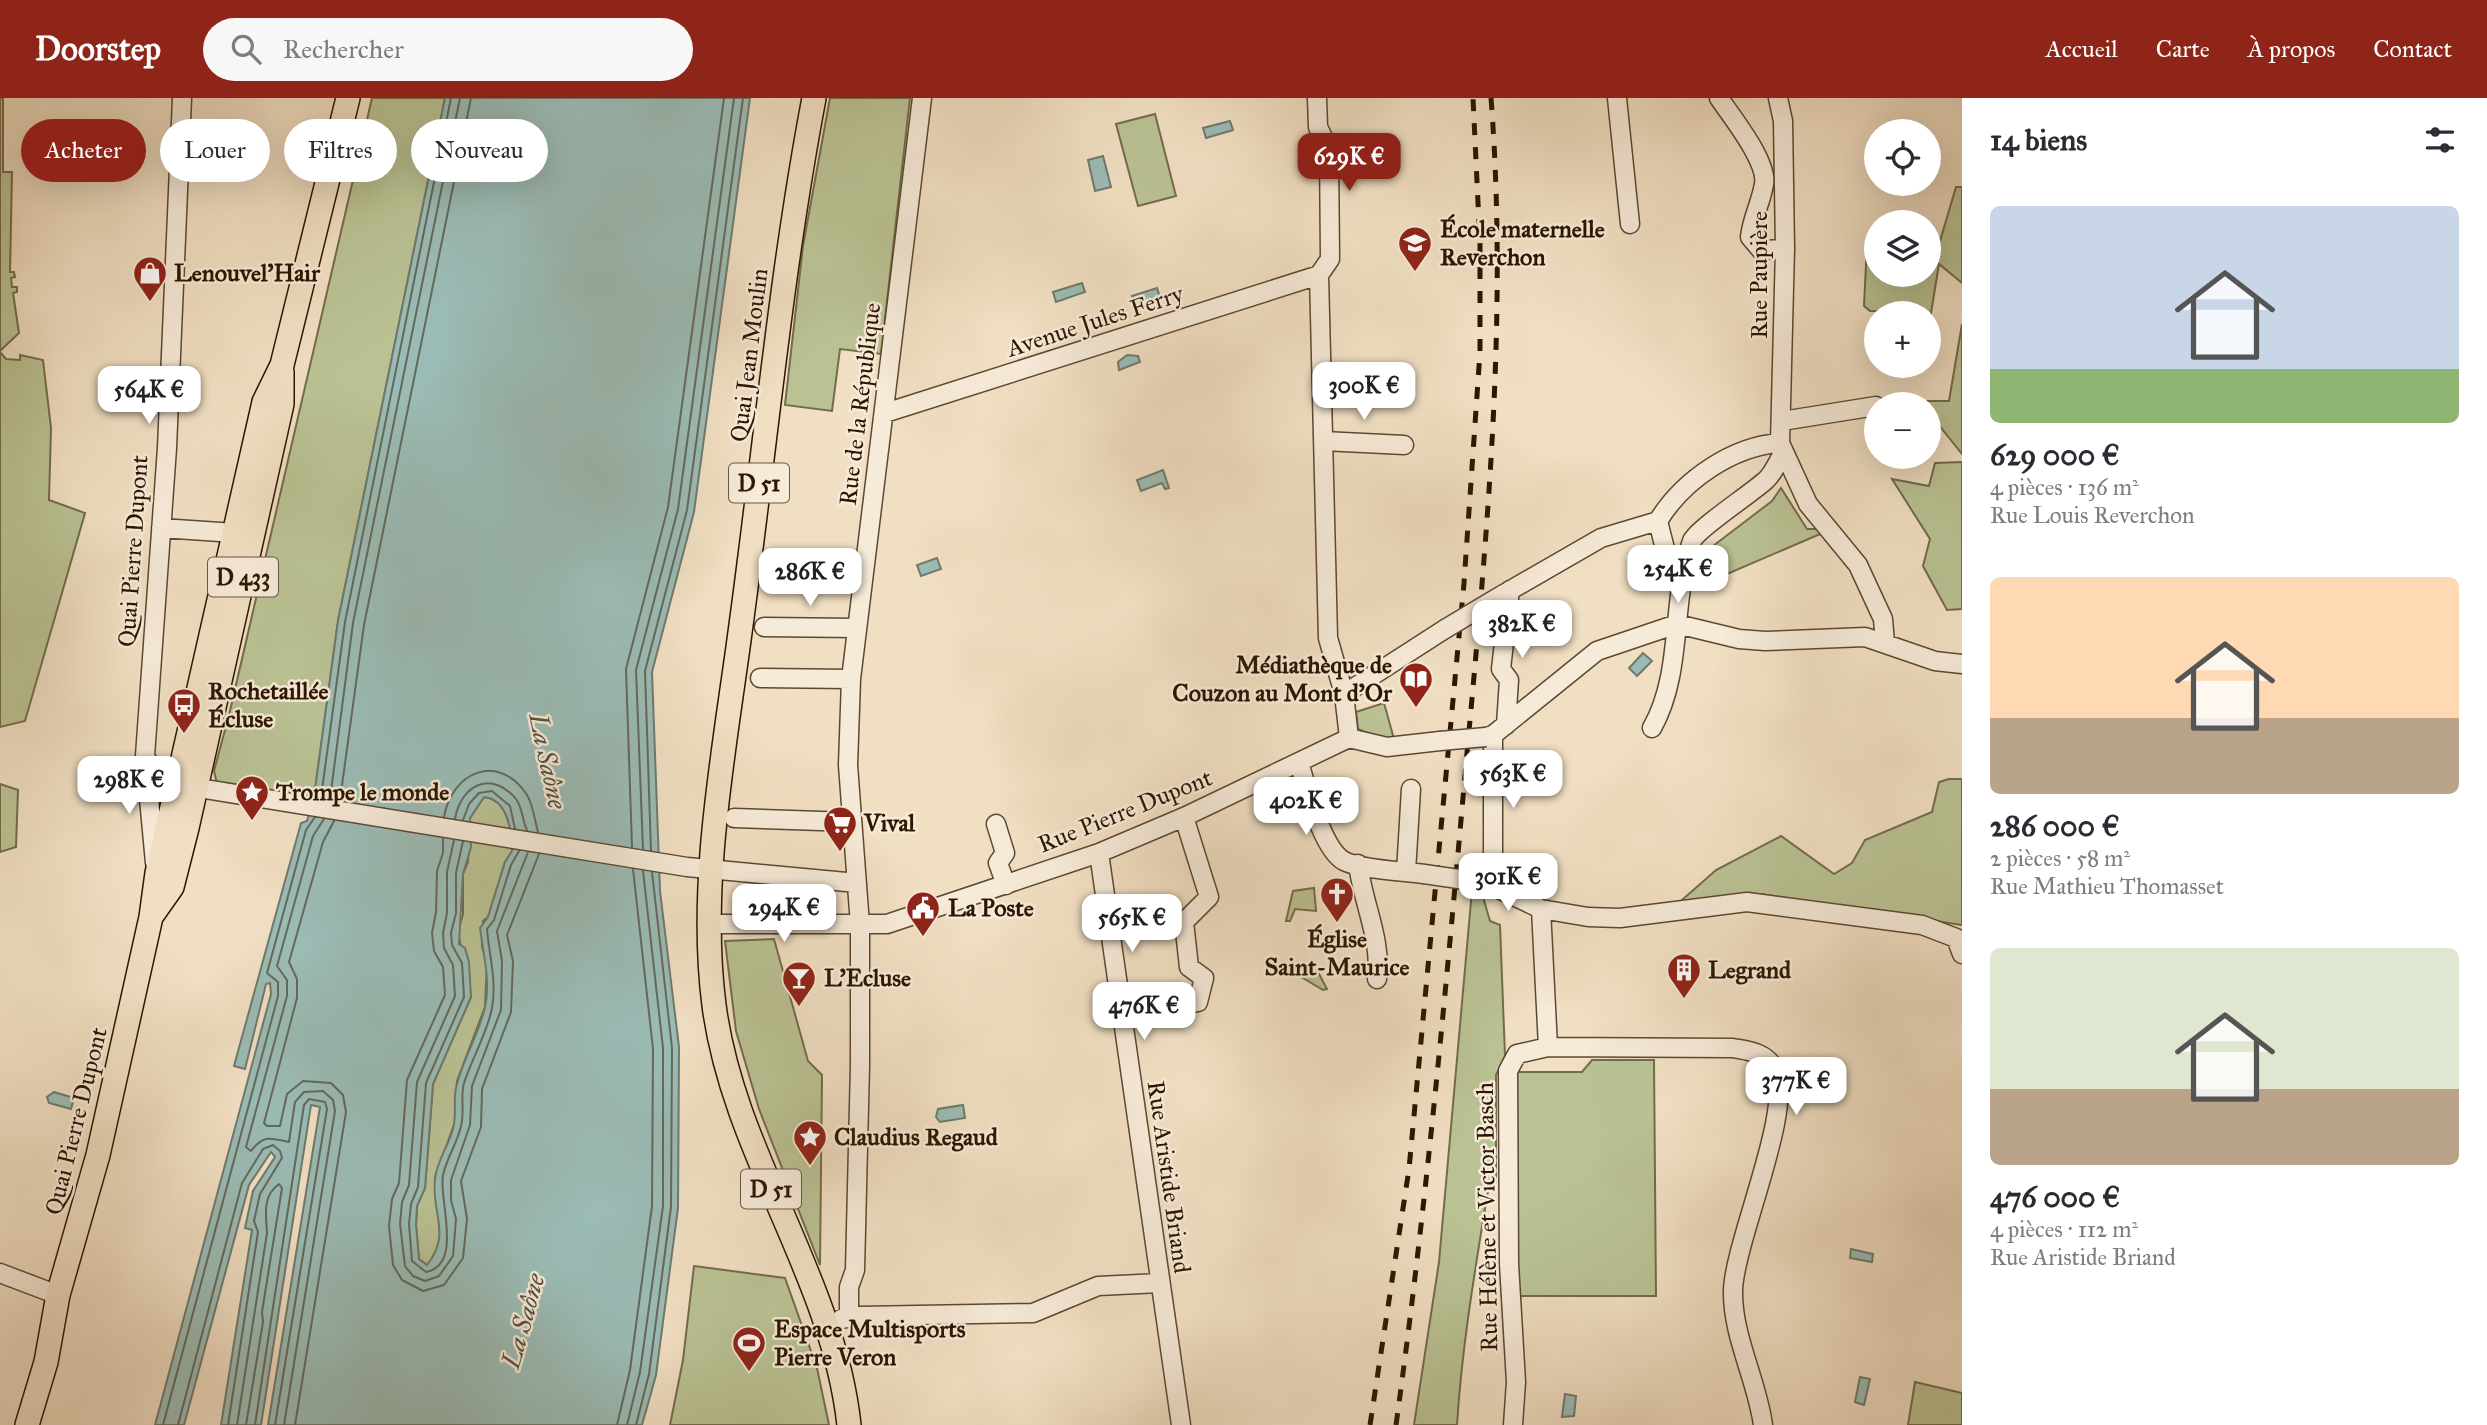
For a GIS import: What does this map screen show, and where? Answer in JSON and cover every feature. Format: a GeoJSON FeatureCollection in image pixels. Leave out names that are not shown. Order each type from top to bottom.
{"type":"FeatureCollection","features":[{"type":"Feature","properties":{"kind":"main road","name":"D 433"},"geometry":{"type":"LineString","coordinates":[[186,786],[235,533],[264,402],[282,365],[348,98]]}},
{"type":"Feature","properties":{"kind":"main road","name":"Quai Jean Moulin"},"geometry":{"type":"LineString","coordinates":[[700,868],[794,206],[814,98]]}},
{"type":"Feature","properties":{"kind":"main road","name":"D 433"},"geometry":{"type":"LineString","coordinates":[[186,786],[282,404],[282,365]]}},
{"type":"Feature","properties":{"kind":"main road","name":"Quai Pierre Dupont"},"geometry":{"type":"LineString","coordinates":[[27,1425],[46,1362],[58,1295],[98,1155],[151,917],[157,873],[186,786]]}},
{"type":"Feature","properties":{"kind":"main road","name":"Quai Pierre Dupont"},"geometry":{"type":"LineString","coordinates":[[151,917],[172,887],[186,786]]}},
{"type":"Feature","properties":{"kind":"main road","name":"D 51"},"geometry":{"type":"LineString","coordinates":[[700,868],[708,924],[714,1007],[736,1102],[826,1322],[842,1380],[849,1425]]}},
{"type":"Feature","properties":{"kind":"main road","name":"Quai Pierre Dupont"},"geometry":{"type":"LineString","coordinates":[[11,1425],[31,1358],[58,1295]]}},
{"type":"Feature","properties":{"kind":"street","name":"Quai Pierre Dupont"},"geometry":{"type":"LineString","coordinates":[[157,873],[145,756],[161,528],[181,98]]}},
{"type":"Feature","properties":{"kind":"street","name":"Rue de la République"},"geometry":{"type":"LineString","coordinates":[[849,1317],[849,1287],[855,1270],[860,925],[847,756],[851,679],[922,98]]}},
{"type":"Feature","properties":{"kind":"street"},"geometry":{"type":"LineString","coordinates":[[1317,98],[1318,127],[1329,150],[1331,259],[1320,275],[1328,638],[1344,694],[1349,738],[1387,747],[1495,732],[1597,651],[1677,624],[1740,639],[1765,641],[1865,637],[1935,661],[1962,664]]}},
{"type":"Feature","properties":{"kind":"street"},"geometry":{"type":"LineString","coordinates":[[1617,98],[1630,225]]}},
{"type":"Feature","properties":{"kind":"street"},"geometry":{"type":"LineString","coordinates":[[1719,98],[1760,162],[1765,182],[1752,221],[1750,237],[1761,250],[1785,249]]}},
{"type":"Feature","properties":{"kind":"street","name":"Rue Paupière"},"geometry":{"type":"LineString","coordinates":[[1778,98],[1783,121],[1785,249],[1781,448]]}},
{"type":"Feature","properties":{"kind":"street","name":"Avenue Jules Ferry"},"geometry":{"type":"LineString","coordinates":[[885,413],[1320,275]]}},
{"type":"Feature","properties":{"kind":"street"},"geometry":{"type":"LineString","coordinates":[[1782,421],[1864,408]]}},
{"type":"Feature","properties":{"kind":"street"},"geometry":{"type":"LineString","coordinates":[[1323,441],[1404,445]]}},
{"type":"Feature","properties":{"kind":"street"},"geometry":{"type":"LineString","coordinates":[[1344,694],[1445,629],[1601,538],[1658,521],[1667,506],[1691,484],[1729,457],[1754,445],[1781,448]]}},
{"type":"Feature","properties":{"kind":"street"},"geometry":{"type":"LineString","coordinates":[[1652,728],[1664,707],[1673,668],[1682,583],[1693,538],[1768,478],[1781,448]]}},
{"type":"Feature","properties":{"kind":"street"},"geometry":{"type":"LineString","coordinates":[[1781,448],[1808,505],[1858,565],[1883,619],[1885,643]]}},
{"type":"Feature","properties":{"kind":"street"},"geometry":{"type":"LineString","coordinates":[[1658,521],[1672,580],[1682,583]]}},
{"type":"Feature","properties":{"kind":"street"},"geometry":{"type":"LineString","coordinates":[[161,528],[235,533]]}},
{"type":"Feature","properties":{"kind":"street"},"geometry":{"type":"LineString","coordinates":[[1490,883],[1495,732],[1509,680],[1501,669],[1506,593]]}},
{"type":"Feature","properties":{"kind":"street"},"geometry":{"type":"LineString","coordinates":[[764,627],[856,628]]}},
{"type":"Feature","properties":{"kind":"street"},"geometry":{"type":"LineString","coordinates":[[760,678],[851,679]]}},
{"type":"Feature","properties":{"kind":"street","name":"Rue Pierre Dupont"},"geometry":{"type":"LineString","coordinates":[[708,924],[887,924],[1099,853],[1184,817],[1349,738]]}},
{"type":"Feature","properties":{"kind":"street"},"geometry":{"type":"LineString","coordinates":[[145,756],[159,777],[186,786],[700,868],[857,883]]}},
{"type":"Feature","properties":{"kind":"street"},"geometry":{"type":"LineString","coordinates":[[1299,763],[1314,808],[1335,854],[1346,862],[1490,883],[1541,909],[1588,917],[1620,918],[1747,902],[1922,925],[1956,938],[1962,954]]}},
{"type":"Feature","properties":{"kind":"street"},"geometry":{"type":"LineString","coordinates":[[1411,789],[1415,873]]}},
{"type":"Feature","properties":{"kind":"street"},"geometry":{"type":"LineString","coordinates":[[1121,1017],[1198,1002],[1204,978],[1189,967],[1184,922],[1209,897],[1184,817]]}},
{"type":"Feature","properties":{"kind":"street"},"geometry":{"type":"LineString","coordinates":[[734,818],[850,821]]}},
{"type":"Feature","properties":{"kind":"street"},"geometry":{"type":"LineString","coordinates":[[996,824],[1005,853],[998,863],[1006,885]]}},
{"type":"Feature","properties":{"kind":"street","name":"Rue Aristide Briand"},"geometry":{"type":"LineString","coordinates":[[1099,853],[1181,1425]]}},
{"type":"Feature","properties":{"kind":"street"},"geometry":{"type":"LineString","coordinates":[[1357,864],[1380,957],[1377,979]]}},
{"type":"Feature","properties":{"kind":"street"},"geometry":{"type":"LineString","coordinates":[[1541,909],[1548,1047]]}},
{"type":"Feature","properties":{"kind":"street","name":"Rue Hélène et Victor Basch"},"geometry":{"type":"LineString","coordinates":[[1513,1425],[1516,1382],[1509,1264],[1508,1071],[1517,1054],[1548,1047],[1733,1048],[1759,1053],[1774,1067],[1780,1087],[1776,1119],[1746,1227],[1733,1290],[1737,1323],[1763,1425]]}},
{"type":"Feature","properties":{"kind":"street"},"geometry":{"type":"LineString","coordinates":[[0,1273],[58,1295]]}},
{"type":"Feature","properties":{"kind":"street"},"geometry":{"type":"LineString","coordinates":[[826,1322],[849,1317],[1033,1313],[1098,1286],[1160,1283]]}},
{"type":"Feature","properties":{"kind":"green space"},"geometry":{"type":"Polygon","coordinates":[[[0,98],[3,98],[3,172],[12,172],[10,272],[14,272],[15,277],[11,278],[12,287],[17,287],[17,292],[13,293],[19,333],[0,351],[0,98]]]}},
{"type":"Feature","properties":{"kind":"green space"},"geometry":{"type":"Polygon","coordinates":[[[372,98],[445,98],[441,119],[411,119],[411,182],[428,182],[338,621],[314,797],[217,784],[214,771],[353,182],[397,182],[397,119],[367,119],[372,98]]]}},
{"type":"Feature","properties":{"kind":"green space"},"geometry":{"type":"Polygon","coordinates":[[[830,98],[910,98],[881,354],[840,349],[832,411],[785,405],[803,246],[830,98]]]}},
{"type":"Feature","properties":{"kind":"green space"},"geometry":{"type":"Polygon","coordinates":[[[1155,114],[1176,196],[1138,206],[1116,124],[1155,114]]]}},
{"type":"Feature","properties":{"kind":"green space"},"geometry":{"type":"Polygon","coordinates":[[[1956,187],[1962,187],[1962,283],[1941,266],[1941,238],[1956,187]]]}},
{"type":"Feature","properties":{"kind":"green space"},"geometry":{"type":"Polygon","coordinates":[[[1865,287],[1935,287],[1933,301],[1864,301],[1865,287]]]}},
{"type":"Feature","properties":{"kind":"green space"},"geometry":{"type":"Polygon","coordinates":[[[1962,324],[1962,454],[1941,428],[1941,401],[1949,401],[1962,324]]]}},
{"type":"Feature","properties":{"kind":"green space"},"geometry":{"type":"Polygon","coordinates":[[[0,352],[6,359],[20,360],[20,355],[43,360],[51,428],[49,500],[85,513],[25,721],[0,727],[0,352]]]}},
{"type":"Feature","properties":{"kind":"green space"},"geometry":{"type":"Polygon","coordinates":[[[1962,462],[1962,609],[1947,610],[1923,566],[1930,539],[1892,479],[1929,486],[1933,469],[1941,469],[1941,463],[1962,462]]]}},
{"type":"Feature","properties":{"kind":"green space"},"geometry":{"type":"Polygon","coordinates":[[[1781,488],[1807,529],[1821,529],[1825,532],[1692,589],[1696,571],[1707,571],[1713,546],[1772,501],[1781,488]]]}},
{"type":"Feature","properties":{"kind":"green space"},"geometry":{"type":"Polygon","coordinates":[[[1384,703],[1394,739],[1380,739],[1358,729],[1356,712],[1384,703]]]}},
{"type":"Feature","properties":{"kind":"green space"},"geometry":{"type":"Polygon","coordinates":[[[1962,779],[1962,925],[1761,894],[1674,907],[1716,870],[1781,836],[1834,874],[1852,863],[1865,840],[1932,812],[1939,782],[1962,779]]]}},
{"type":"Feature","properties":{"kind":"green space"},"geometry":{"type":"Polygon","coordinates":[[[0,784],[18,790],[16,847],[0,852],[0,784]]]}},
{"type":"Feature","properties":{"kind":"green space"},"geometry":{"type":"Polygon","coordinates":[[[1286,788],[1298,792],[1304,804],[1281,800],[1279,794],[1287,793],[1286,788]]]}},
{"type":"Feature","properties":{"kind":"green space"},"geometry":{"type":"Polygon","coordinates":[[[484,797],[492,799],[503,810],[510,826],[513,851],[505,862],[488,917],[483,921],[482,947],[487,961],[485,1007],[457,1081],[455,1122],[435,1177],[440,1235],[437,1253],[427,1265],[419,1259],[417,1206],[425,1188],[433,1084],[471,997],[458,932],[463,914],[463,874],[468,862],[470,818],[484,797]]]}},
{"type":"Feature","properties":{"kind":"green space"},"geometry":{"type":"Polygon","coordinates":[[[1314,888],[1316,911],[1295,909],[1290,921],[1286,921],[1293,891],[1314,888]]]}},
{"type":"Feature","properties":{"kind":"green space"},"geometry":{"type":"Polygon","coordinates":[[[1472,890],[1485,892],[1483,897],[1490,921],[1500,925],[1505,1056],[1496,1075],[1496,1182],[1489,1184],[1479,1244],[1457,1425],[1414,1425],[1439,1262],[1472,890]]]}},
{"type":"Feature","properties":{"kind":"green space"},"geometry":{"type":"Polygon","coordinates":[[[774,939],[808,1061],[822,1075],[820,1265],[759,1109],[736,1031],[725,941],[774,939]]]}},
{"type":"Feature","properties":{"kind":"green space"},"geometry":{"type":"Polygon","coordinates":[[[1317,970],[1327,989],[1323,990],[1303,978],[1317,970]]]}},
{"type":"Feature","properties":{"kind":"green space"},"geometry":{"type":"Polygon","coordinates":[[[1592,1060],[1654,1060],[1656,1296],[1518,1296],[1517,1072],[1582,1072],[1592,1060]]]}},
{"type":"Feature","properties":{"kind":"green space","name":"Espace Multisports Pierre Veron"},"geometry":{"type":"Polygon","coordinates":[[[694,1266],[785,1278],[817,1368],[829,1425],[670,1425],[683,1360],[694,1266]]]}},
{"type":"Feature","properties":{"kind":"green space"},"geometry":{"type":"Polygon","coordinates":[[[1915,1382],[1962,1393],[1962,1425],[1908,1425],[1915,1382]]]}},
{"type":"Feature","properties":{"kind":"water","name":"La Saône"},"geometry":{"type":"Polygon","coordinates":[[[445,98],[750,98],[694,512],[652,672],[660,891],[679,1047],[678,1208],[656,1375],[642,1425],[268,1425],[320,1107],[311,1105],[261,1425],[221,1425],[252,1230],[245,1228],[253,1191],[275,1157],[271,1152],[249,1185],[184,1425],[155,1425],[271,994],[270,983],[266,984],[245,1069],[234,1066],[301,823],[307,821],[314,797],[338,621],[428,182],[548,182],[548,119],[441,119],[445,98]],[[484,797],[470,818],[471,847],[463,874],[459,944],[465,948],[469,962],[471,997],[433,1084],[425,1188],[417,1206],[416,1225],[419,1259],[427,1265],[434,1254],[439,1233],[436,1172],[453,1129],[455,1093],[466,1057],[479,1028],[487,997],[480,928],[488,917],[505,862],[512,851],[507,818],[498,804],[484,797]]]}},
{"type":"Feature","properties":{"kind":"water"},"geometry":{"type":"Polygon","coordinates":[[[1230,121],[1233,130],[1206,138],[1203,128],[1230,121]]]}},
{"type":"Feature","properties":{"kind":"water"},"geometry":{"type":"Polygon","coordinates":[[[1103,156],[1111,187],[1095,191],[1088,160],[1103,156]]]}},
{"type":"Feature","properties":{"kind":"water"},"geometry":{"type":"Polygon","coordinates":[[[1082,283],[1085,292],[1056,302],[1053,292],[1082,283]]]}},
{"type":"Feature","properties":{"kind":"water"},"geometry":{"type":"Polygon","coordinates":[[[1157,288],[1160,297],[1135,306],[1132,296],[1157,288]]]}},
{"type":"Feature","properties":{"kind":"water"},"geometry":{"type":"Polygon","coordinates":[[[1127,355],[1138,356],[1140,362],[1119,370],[1118,362],[1127,355]]]}},
{"type":"Feature","properties":{"kind":"water"},"geometry":{"type":"Polygon","coordinates":[[[1163,470],[1169,488],[1165,489],[1162,483],[1141,491],[1137,480],[1163,470]]]}},
{"type":"Feature","properties":{"kind":"water"},"geometry":{"type":"Polygon","coordinates":[[[937,558],[941,569],[921,576],[917,565],[937,558]]]}},
{"type":"Feature","properties":{"kind":"water"},"geometry":{"type":"Polygon","coordinates":[[[1643,653],[1652,661],[1637,676],[1629,668],[1643,653]]]}},
{"type":"Feature","properties":{"kind":"water"},"geometry":{"type":"Polygon","coordinates":[[[54,1092],[74,1098],[71,1109],[49,1103],[47,1097],[54,1092]]]}},
{"type":"Feature","properties":{"kind":"water"},"geometry":{"type":"Polygon","coordinates":[[[963,1105],[965,1118],[940,1122],[936,1117],[938,1109],[963,1105]]]}},
{"type":"Feature","properties":{"kind":"water"},"geometry":{"type":"Polygon","coordinates":[[[1851,1249],[1873,1254],[1872,1262],[1850,1258],[1851,1249]]]}},
{"type":"Feature","properties":{"kind":"water"},"geometry":{"type":"Polygon","coordinates":[[[1860,1377],[1870,1379],[1864,1405],[1855,1402],[1860,1377]]]}},
{"type":"Feature","properties":{"kind":"water"},"geometry":{"type":"Polygon","coordinates":[[[1565,1394],[1576,1396],[1574,1416],[1562,1417],[1565,1394]]]}},
{"type":"Feature","properties":{"kind":"railway"},"geometry":{"type":"LineString","coordinates":[[1370,1425],[1409,1169],[1464,583],[1480,352],[1480,244],[1473,98]]}},
{"type":"Feature","properties":{"kind":"railway"},"geometry":{"type":"LineString","coordinates":[[1396,1425],[1436,1089],[1488,507],[1497,262],[1491,98]]}},
{"type":"Feature","properties":{"kind":"place","name":"École maternelle Reverchon"},"geometry":{"type":"Point","coordinates":[1415,273]}},
{"type":"Feature","properties":{"kind":"place","name":"Lenouvel'Hair"},"geometry":{"type":"Point","coordinates":[150,303]}},
{"type":"Feature","properties":{"kind":"place","name":"Médiathèque de Couzon au Mont d'Or"},"geometry":{"type":"Point","coordinates":[1416,709]}},
{"type":"Feature","properties":{"kind":"place","name":"Rochetaillée Écluse"},"geometry":{"type":"Point","coordinates":[184,735]}},
{"type":"Feature","properties":{"kind":"place","name":"Trompe le monde"},"geometry":{"type":"Point","coordinates":[252,822]}},
{"type":"Feature","properties":{"kind":"place","name":"Vival"},"geometry":{"type":"Point","coordinates":[840,853]}},
{"type":"Feature","properties":{"kind":"place","name":"Église Saint-Maurice"},"geometry":{"type":"Point","coordinates":[1337,924]}},
{"type":"Feature","properties":{"kind":"place","name":"La Poste"},"geometry":{"type":"Point","coordinates":[923,938]}},
{"type":"Feature","properties":{"kind":"place","name":"Legrand"},"geometry":{"type":"Point","coordinates":[1684,1000]}},
{"type":"Feature","properties":{"kind":"place","name":"L'Ecluse"},"geometry":{"type":"Point","coordinates":[799,1008]}},
{"type":"Feature","properties":{"kind":"place","name":"Claudius Regaud"},"geometry":{"type":"Point","coordinates":[810,1167]}},
{"type":"Feature","properties":{"kind":"place","name":"Espace Multisports Pierre Veron"},"geometry":{"type":"Point","coordinates":[749,1373]}}]}
